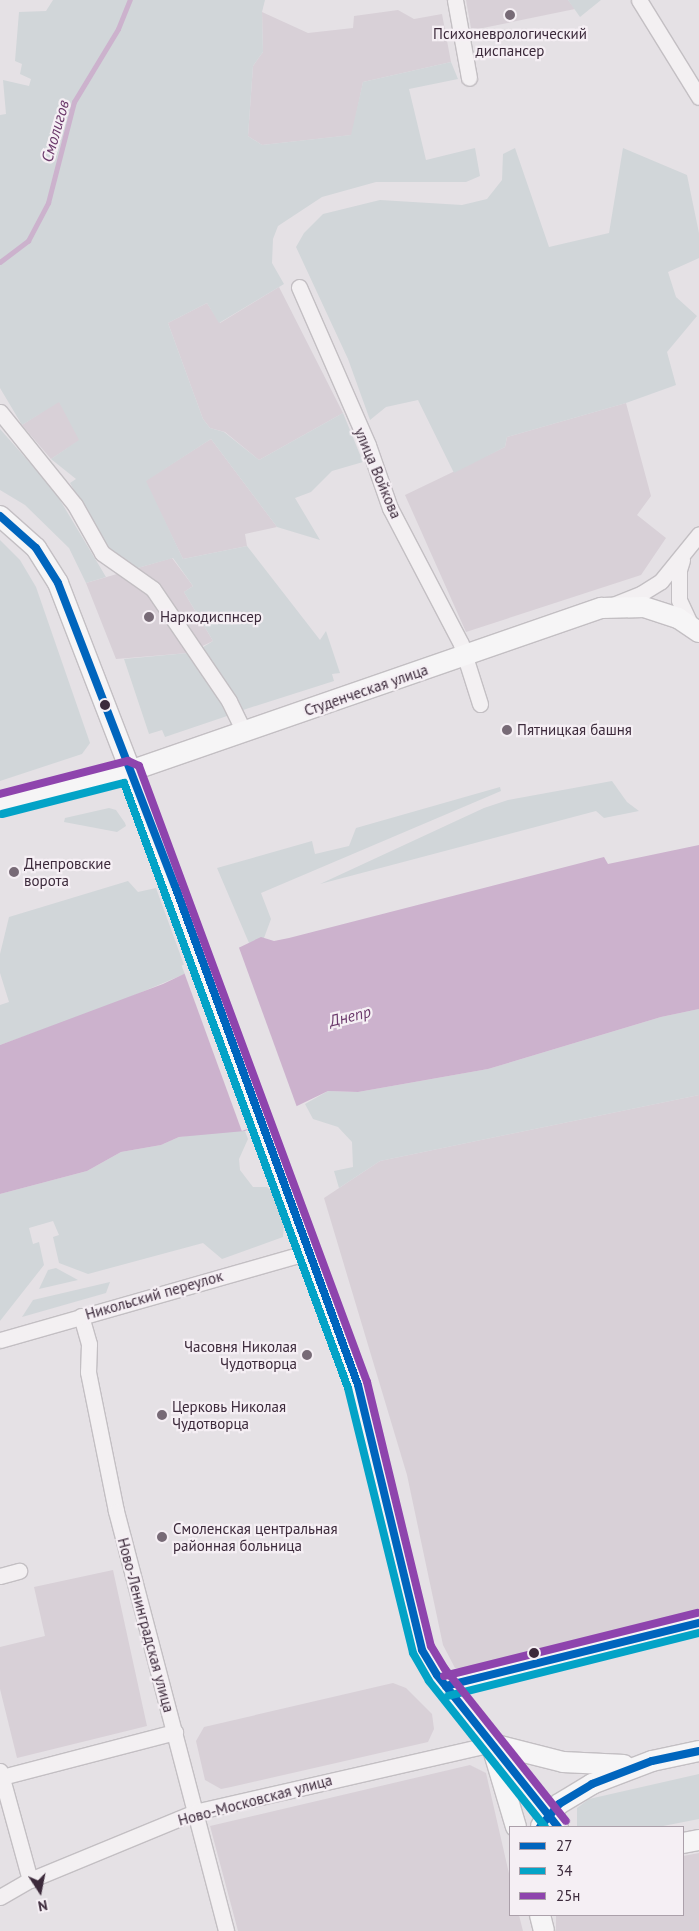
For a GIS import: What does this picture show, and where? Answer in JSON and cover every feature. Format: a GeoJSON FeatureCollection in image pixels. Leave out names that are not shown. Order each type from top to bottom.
{"type":"FeatureCollection","features":[{"type":"Feature","properties":{"kind":"main road"},"geometry":{"type":"LineString","coordinates":[[0,516],[36,548],[53,571],[175,886],[364,1404],[417,1636],[428,1663],[492,1744],[548,1823],[592,1784],[652,1761]]}},
{"type":"Feature","properties":{"kind":"main road","name":"Студенческая улица"},"geometry":{"type":"LineString","coordinates":[[0,804],[130,771],[602,608],[644,607],[678,618],[695,630]]}},
{"type":"Feature","properties":{"kind":"main road"},"geometry":{"type":"LineString","coordinates":[[446,1686],[699,1622]]}},
{"type":"Feature","properties":{"kind":"main road"},"geometry":{"type":"LineString","coordinates":[[492,1744],[583,1765],[603,1767],[652,1761],[699,1751]]}},
{"type":"Feature","properties":{"kind":"main road"},"geometry":{"type":"LineString","coordinates":[[492,1744],[516,1826]]}},
{"type":"Feature","properties":{"kind":"main road"},"geometry":{"type":"LineString","coordinates":[[684,1843],[699,1840]]}},
{"type":"Feature","properties":{"kind":"main road"},"geometry":{"type":"LineString","coordinates":[[540,1916],[545,1931]]}},
{"type":"Feature","properties":{"kind":"main road"},"geometry":{"type":"LineString","coordinates":[[545,1931],[546,1916]]}},
{"type":"Feature","properties":{"kind":"street"},"geometry":{"type":"LineString","coordinates":[[455,0],[469,78]]}},
{"type":"Feature","properties":{"kind":"street"},"geometry":{"type":"LineString","coordinates":[[639,0],[699,97]]}},
{"type":"Feature","properties":{"kind":"street","name":"улица Войкова"},"geometry":{"type":"LineString","coordinates":[[299,287],[368,445],[390,508],[466,655],[480,704]]}},
{"type":"Feature","properties":{"kind":"street"},"geometry":{"type":"LineString","coordinates":[[0,412],[75,505],[102,553],[153,589],[229,701],[244,732]]}},
{"type":"Feature","properties":{"kind":"street","name":"Студенческая улица"},"geometry":{"type":"LineString","coordinates":[[602,608],[642,593],[661,581],[699,534]]}},
{"type":"Feature","properties":{"kind":"street","name":"Студенческая улица"},"geometry":{"type":"LineString","coordinates":[[684,554],[679,570],[679,600],[695,630]]}},
{"type":"Feature","properties":{"kind":"street","name":"Никольский переулок"},"geometry":{"type":"LineString","coordinates":[[0,1340],[308,1252]]}},
{"type":"Feature","properties":{"kind":"street","name":"Ново-Ленинградская улица"},"geometry":{"type":"LineString","coordinates":[[82,1316],[89,1344],[88,1372],[116,1511],[226,1931]]}},
{"type":"Feature","properties":{"kind":"street"},"geometry":{"type":"LineString","coordinates":[[0,1576],[19,1571]]}},
{"type":"Feature","properties":{"kind":"street"},"geometry":{"type":"LineString","coordinates":[[30,1880],[1,1774],[175,1732]]}},
{"type":"Feature","properties":{"kind":"street","name":"Ново-Московская улица"},"geometry":{"type":"LineString","coordinates":[[0,1897],[30,1880],[195,1812],[492,1744]]}},
{"type":"Feature","properties":{"kind":"shaded area"},"geometry":{"type":"Polygon","coordinates":[[[53,0],[265,0],[262,12],[263,52],[253,66],[248,136],[262,145],[351,135],[363,82],[451,62],[458,79],[409,89],[426,160],[475,148],[480,176],[466,182],[376,182],[322,197],[278,226],[273,239],[272,263],[284,284],[219,323],[207,303],[168,323],[203,419],[210,428],[224,432],[259,460],[343,413],[363,462],[332,471],[311,492],[295,498],[320,540],[277,527],[211,439],[146,481],[183,559],[247,546],[320,640],[326,631],[340,673],[332,674],[334,681],[243,710],[200,649],[213,641],[184,592],[193,586],[173,558],[120,573],[70,483],[76,479],[51,459],[79,440],[59,402],[22,425],[0,388],[0,115],[6,114],[3,80],[29,86],[31,79],[20,74],[22,64],[15,61],[19,12],[46,11],[53,0]]]}},
{"type":"Feature","properties":{"kind":"shaded area","name":"Психоневрологический диспансер"},"geometry":{"type":"Polygon","coordinates":[[[466,0],[568,0],[575,9],[478,29],[471,28],[466,0]]]}},
{"type":"Feature","properties":{"kind":"shaded area"},"geometry":{"type":"Polygon","coordinates":[[[568,0],[601,0],[580,17],[568,0]]]}},
{"type":"Feature","properties":{"kind":"shaded area"},"geometry":{"type":"Polygon","coordinates":[[[398,10],[414,19],[442,14],[451,62],[363,82],[352,135],[262,145],[248,136],[253,66],[263,52],[262,12],[308,33],[353,28],[354,16],[398,10]]]}},
{"type":"Feature","properties":{"kind":"shaded area"},"geometry":{"type":"Polygon","coordinates":[[[515,148],[549,247],[609,233],[623,148],[687,175],[699,233],[699,258],[668,272],[676,297],[697,316],[667,352],[676,385],[626,403],[507,437],[505,447],[454,473],[418,400],[386,407],[370,420],[348,359],[296,247],[304,233],[323,214],[380,200],[462,205],[487,199],[502,180],[503,154],[515,148]]]}},
{"type":"Feature","properties":{"kind":"shaded area"},"geometry":{"type":"Polygon","coordinates":[[[279,287],[343,413],[259,460],[225,432],[210,428],[203,419],[168,323],[207,303],[220,323],[279,287]]]}},
{"type":"Feature","properties":{"kind":"shaded area"},"geometry":{"type":"Polygon","coordinates":[[[59,401],[80,440],[51,459],[22,425],[59,401]]]}},
{"type":"Feature","properties":{"kind":"shaded area"},"geometry":{"type":"Polygon","coordinates":[[[626,403],[651,496],[637,515],[666,538],[641,575],[466,632],[405,495],[505,447],[507,437],[626,403]]]}},
{"type":"Feature","properties":{"kind":"shaded area"},"geometry":{"type":"Polygon","coordinates":[[[0,429],[54,490],[106,577],[86,583],[69,548],[25,505],[0,490],[0,429]]]}},
{"type":"Feature","properties":{"kind":"shaded area"},"geometry":{"type":"Polygon","coordinates":[[[211,439],[277,527],[245,534],[247,546],[183,559],[145,481],[211,439]]]}},
{"type":"Feature","properties":{"kind":"shaded area"},"geometry":{"type":"Polygon","coordinates":[[[0,540],[20,560],[36,587],[90,743],[82,754],[0,781],[0,540]]]}},
{"type":"Feature","properties":{"kind":"shaded area","name":"Наркодиспнсер"},"geometry":{"type":"Polygon","coordinates":[[[172,558],[193,586],[184,592],[213,641],[188,653],[116,659],[86,583],[172,558]]]}},
{"type":"Feature","properties":{"kind":"shaded area"},"geometry":{"type":"Polygon","coordinates":[[[188,653],[230,715],[165,737],[162,730],[149,734],[124,659],[188,653]]]}},
{"type":"Feature","properties":{"kind":"shaded area"},"geometry":{"type":"Polygon","coordinates":[[[612,781],[627,802],[639,811],[604,818],[596,811],[320,884],[484,808],[508,800],[612,781]]]}},
{"type":"Feature","properties":{"kind":"shaded area"},"geometry":{"type":"Polygon","coordinates":[[[500,787],[501,791],[261,893],[271,919],[264,938],[249,943],[217,868],[312,841],[315,854],[349,846],[356,828],[500,787]]]}},
{"type":"Feature","properties":{"kind":"shaded area"},"geometry":{"type":"Polygon","coordinates":[[[109,808],[116,810],[126,826],[117,832],[64,822],[65,818],[109,808]]]}},
{"type":"Feature","properties":{"kind":"shaded area"},"geometry":{"type":"Polygon","coordinates":[[[128,881],[138,892],[156,888],[187,973],[111,1005],[0,1045],[0,1005],[9,1002],[0,973],[0,954],[9,917],[128,881]]]}},
{"type":"Feature","properties":{"kind":"shaded area"},"geometry":{"type":"Polygon","coordinates":[[[699,1009],[699,1095],[380,1161],[339,1188],[334,1171],[353,1167],[352,1142],[338,1127],[313,1119],[305,1104],[328,1091],[358,1092],[488,1069],[661,1017],[699,1009]]]}},
{"type":"Feature","properties":{"kind":"shaded area"},"geometry":{"type":"Polygon","coordinates":[[[699,1095],[699,1610],[570,1641],[525,1656],[470,1668],[455,1668],[443,1645],[407,1475],[324,1198],[380,1161],[699,1095]]]}},
{"type":"Feature","properties":{"kind":"shaded area"},"geometry":{"type":"Polygon","coordinates":[[[222,1131],[245,1131],[248,1139],[239,1159],[240,1170],[253,1187],[267,1187],[274,1193],[284,1223],[283,1237],[222,1259],[203,1243],[88,1274],[59,1263],[53,1237],[59,1235],[53,1221],[29,1228],[33,1244],[39,1242],[44,1265],[0,1321],[0,1194],[87,1171],[121,1152],[161,1145],[179,1137],[222,1131]]]}},
{"type":"Feature","properties":{"kind":"shaded area"},"geometry":{"type":"Polygon","coordinates":[[[56,1268],[78,1280],[39,1289],[48,1270],[56,1268]]]}},
{"type":"Feature","properties":{"kind":"shaded area"},"geometry":{"type":"Polygon","coordinates":[[[110,1282],[106,1293],[22,1317],[33,1300],[110,1282]]]}},
{"type":"Feature","properties":{"kind":"shaded area"},"geometry":{"type":"Polygon","coordinates":[[[113,1570],[147,1726],[17,1758],[0,1689],[0,1647],[45,1636],[34,1587],[113,1570]]]}},
{"type":"Feature","properties":{"kind":"shaded area"},"geometry":{"type":"Polygon","coordinates":[[[393,1683],[406,1688],[432,1714],[434,1729],[428,1742],[221,1789],[205,1780],[196,1741],[204,1727],[393,1683]]]}},
{"type":"Feature","properties":{"kind":"shaded area"},"geometry":{"type":"Polygon","coordinates":[[[470,1765],[486,1773],[509,1874],[509,1916],[519,1916],[523,1931],[238,1931],[210,1826],[470,1765]]]}},
{"type":"Feature","properties":{"kind":"shaded area"},"geometry":{"type":"Polygon","coordinates":[[[699,1774],[699,1819],[663,1826],[577,1826],[577,1808],[589,1799],[699,1774]]]}},
{"type":"Feature","properties":{"kind":"shaded area"},"geometry":{"type":"Polygon","coordinates":[[[699,1853],[699,1931],[556,1931],[556,1916],[684,1916],[684,1856],[699,1853]]]}},
{"type":"Feature","properties":{"kind":"water","name":"Днепр"},"geometry":{"type":"Polygon","coordinates":[[[699,845],[699,1009],[661,1017],[488,1069],[358,1092],[328,1091],[245,1131],[179,1137],[161,1145],[121,1152],[87,1171],[0,1194],[0,1045],[163,984],[261,937],[274,941],[289,938],[604,857],[608,864],[699,845]]]}},
{"type":"Feature","properties":{"kind":"pier"},"geometry":{"type":"Polygon","coordinates":[[[238,945],[298,1110],[242,1131],[182,966],[238,945]]]}},
{"type":"Feature","properties":{"kind":"waterway","name":"Смолигов"},"geometry":{"type":"LineString","coordinates":[[0,262],[28,241],[48,203],[74,102],[118,29],[130,0]]}},
{"type":"Feature","properties":{"kind":"transit line","name":"27"},"geometry":{"type":"LineString","coordinates":[[0,516],[36,548],[58,583],[175,886],[358,1385],[422,1650],[437,1675],[557,1826]]}},
{"type":"Feature","properties":{"kind":"transit line","name":"25н"},"geometry":{"type":"LineString","coordinates":[[0,794],[128,761],[139,766],[367,1382],[431,1646],[445,1669],[566,1821]]}},
{"type":"Feature","properties":{"kind":"transit line","name":"34"},"geometry":{"type":"LineString","coordinates":[[2,814],[124,783],[348,1388],[413,1653],[429,1681],[544,1826]]}},
{"type":"Feature","properties":{"kind":"transit line","name":"25н"},"geometry":{"type":"LineString","coordinates":[[444,1676],[697,1613]]}},
{"type":"Feature","properties":{"kind":"transit line","name":"27"},"geometry":{"type":"LineString","coordinates":[[446,1686],[699,1623]]}},
{"type":"Feature","properties":{"kind":"transit line","name":"34"},"geometry":{"type":"LineString","coordinates":[[448,1696],[699,1633]]}},
{"type":"Feature","properties":{"kind":"transit line","name":"27"},"geometry":{"type":"LineString","coordinates":[[541,1826],[559,1804],[592,1784],[652,1761],[699,1751]]}},
{"type":"Feature","properties":{"kind":"place","name":"Психоневрологический диспансер"},"geometry":{"type":"Point","coordinates":[510,15]}},
{"type":"Feature","properties":{"kind":"place","name":"Наркодиспнсер"},"geometry":{"type":"Point","coordinates":[149,617]}},
{"type":"Feature","properties":{"kind":"place","name":"Пятницкая башня"},"geometry":{"type":"Point","coordinates":[507,730]}},
{"type":"Feature","properties":{"kind":"place","name":"Днепровские ворота"},"geometry":{"type":"Point","coordinates":[14,872]}},
{"type":"Feature","properties":{"kind":"place","name":"Часовня Николая Чудотворца"},"geometry":{"type":"Point","coordinates":[307,1355]}},
{"type":"Feature","properties":{"kind":"place","name":"Церковь Николая Чудотворца"},"geometry":{"type":"Point","coordinates":[162,1415]}},
{"type":"Feature","properties":{"kind":"place","name":"Смоленская центральная районная больница"},"geometry":{"type":"Point","coordinates":[162,1537]}}]}
